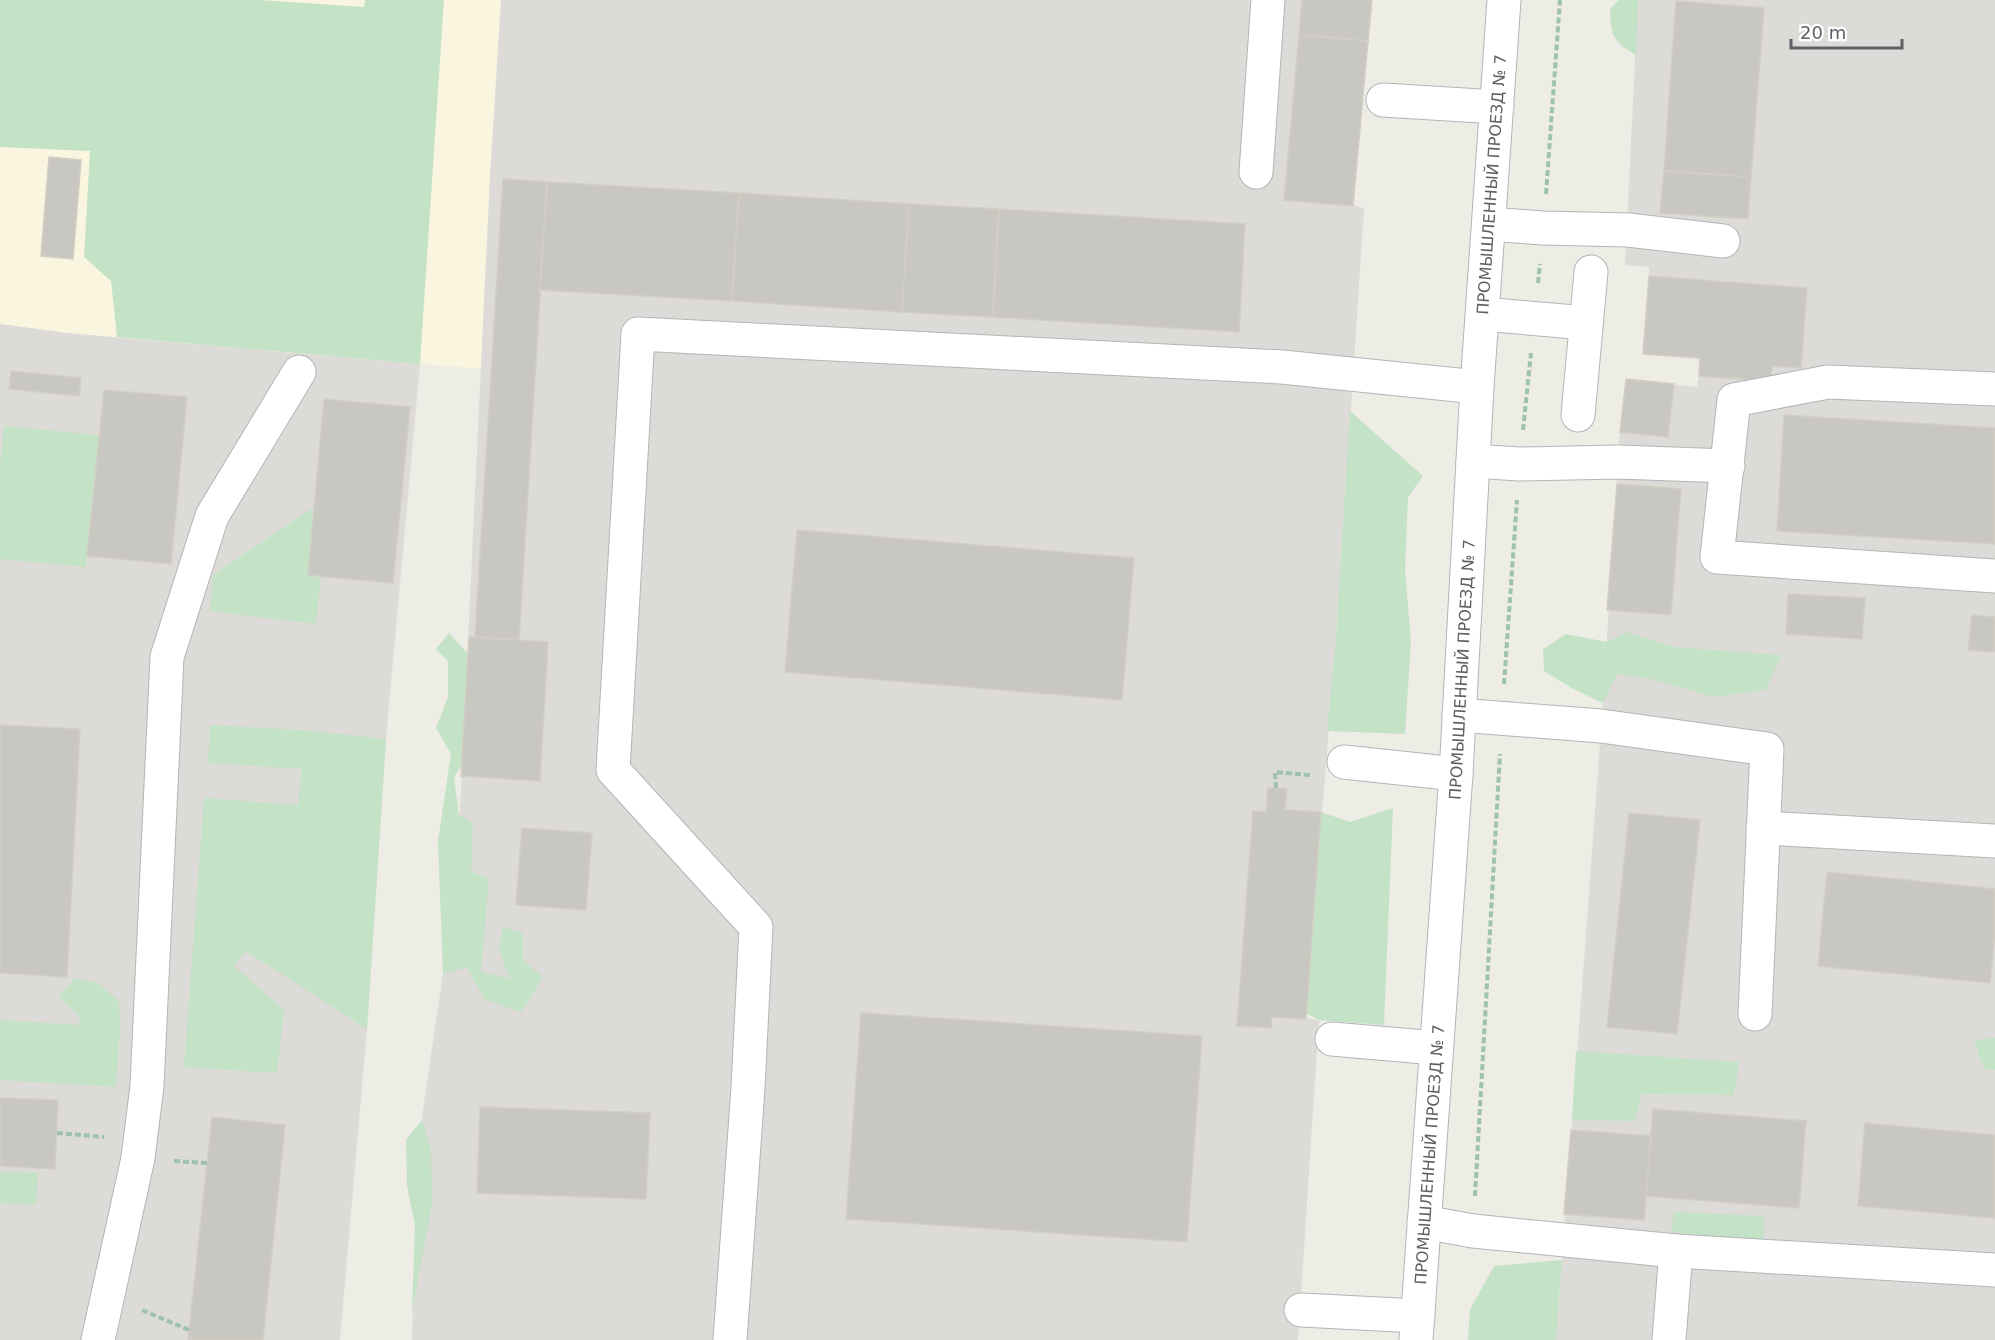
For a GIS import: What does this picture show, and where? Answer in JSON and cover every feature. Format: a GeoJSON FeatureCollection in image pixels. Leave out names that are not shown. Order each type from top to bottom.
{"type":"FeatureCollection","features":[{"type":"Feature","properties":{"kind":"street"},"geometry":{"type":"LineString","coordinates":[[1256,172],[1268,0]]}},
{"type":"Feature","properties":{"kind":"street","name":"ПРОМЫШЛЕННЫЙ ПРОЕЗД № 7"},"geometry":{"type":"LineString","coordinates":[[1417,1328],[1456,774],[1477,387],[1504,0]]}},
{"type":"Feature","properties":{"kind":"street"},"geometry":{"type":"LineString","coordinates":[[1383,100],[1497,107]]}},
{"type":"Feature","properties":{"kind":"street"},"geometry":{"type":"LineString","coordinates":[[1490,224],[1628,230],[1723,241]]}},
{"type":"Feature","properties":{"kind":"street"},"geometry":{"type":"LineString","coordinates":[[1578,415],[1591,272]]}},
{"type":"Feature","properties":{"kind":"street"},"geometry":{"type":"LineString","coordinates":[[1483,314],[1586,323]]}},
{"type":"Feature","properties":{"kind":"street"},"geometry":{"type":"LineString","coordinates":[[730,1340],[748,1088],[756,927],[613,770],[638,334],[1282,367],[1477,387]]}},
{"type":"Feature","properties":{"kind":"street"},"geometry":{"type":"LineString","coordinates":[[98,1340],[141,1139],[147,1086],[167,657],[212,516],[299,372]]}},
{"type":"Feature","properties":{"kind":"street"},"geometry":{"type":"LineString","coordinates":[[1995,388],[1828,382],[1734,400],[1717,557],[1995,576]]}},
{"type":"Feature","properties":{"kind":"street"},"geometry":{"type":"LineString","coordinates":[[1473,460],[1519,464],[1618,462],[1728,466]]}},
{"type":"Feature","properties":{"kind":"street"},"geometry":{"type":"LineString","coordinates":[[1459,715],[1601,726],[1767,749],[1755,1014]]}},
{"type":"Feature","properties":{"kind":"street"},"geometry":{"type":"LineString","coordinates":[[1344,762],[1456,774]]}},
{"type":"Feature","properties":{"kind":"street"},"geometry":{"type":"LineString","coordinates":[[1763,828],[1995,841]]}},
{"type":"Feature","properties":{"kind":"street"},"geometry":{"type":"LineString","coordinates":[[1332,1039],[1436,1048]]}},
{"type":"Feature","properties":{"kind":"street"},"geometry":{"type":"LineString","coordinates":[[1424,1222],[1473,1231],[1676,1251],[1995,1270]]}},
{"type":"Feature","properties":{"kind":"street"},"geometry":{"type":"LineString","coordinates":[[1669,1340],[1676,1251]]}},
{"type":"Feature","properties":{"kind":"street"},"geometry":{"type":"LineString","coordinates":[[1301,1310],[1417,1328]]}},
{"type":"Feature","properties":{"kind":"path"},"geometry":{"type":"LineString","coordinates":[[1473,1231],[1519,464],[1543,228],[1560,0]]}},
{"type":"Feature","properties":{"kind":"path"},"geometry":{"type":"LineString","coordinates":[[1275,772],[1276,788]]}},
{"type":"Feature","properties":{"kind":"path"},"geometry":{"type":"LineString","coordinates":[[57,1133],[141,1139]]}},
{"type":"Feature","properties":{"kind":"path"},"geometry":{"type":"LineString","coordinates":[[108,1296],[189,1330]]}},
{"type":"Feature","properties":{"kind":"shaded area"},"geometry":{"type":"Polygon","coordinates":[[[0,0],[501,0],[481,369],[67,333],[0,324],[0,0]]]}},
{"type":"Feature","properties":{"kind":"shaded area"},"geometry":{"type":"Polygon","coordinates":[[[501,0],[1372,0],[1353,205],[1364,208],[1336,639],[1306,1018],[1319,1020],[1298,1340],[412,1340],[418,1144],[443,974],[454,936],[490,176],[501,0]]]}},
{"type":"Feature","properties":{"kind":"shaded area"},"geometry":{"type":"Polygon","coordinates":[[[1638,0],[1995,0],[1995,1340],[1556,1340],[1603,703],[1619,443],[1626,379],[1697,387],[1699,376],[1770,381],[1772,366],[1800,368],[1807,289],[1649,276],[1649,267],[1625,265],[1638,0]]]}},
{"type":"Feature","properties":{"kind":"shaded area"},"geometry":{"type":"Polygon","coordinates":[[[0,324],[67,333],[420,364],[386,739],[367,1029],[340,1340],[0,1340],[0,324]]]}},
{"type":"Feature","properties":{"kind":"green space"},"geometry":{"type":"Polygon","coordinates":[[[0,0],[259,0],[364,7],[365,0],[444,0],[420,364],[117,337],[111,281],[84,257],[90,151],[0,147],[0,0]]]}},
{"type":"Feature","properties":{"kind":"green space"},"geometry":{"type":"Polygon","coordinates":[[[1619,0],[1638,0],[1636,55],[1617,41],[1612,31],[1610,9],[1619,0]]]}},
{"type":"Feature","properties":{"kind":"green space"},"geometry":{"type":"Polygon","coordinates":[[[1350,411],[1423,476],[1408,497],[1405,570],[1411,641],[1405,734],[1327,731],[1336,639],[1350,411]]]}},
{"type":"Feature","properties":{"kind":"green space"},"geometry":{"type":"Polygon","coordinates":[[[4,426],[99,435],[86,567],[0,559],[0,466],[4,426]]]}},
{"type":"Feature","properties":{"kind":"green space"},"geometry":{"type":"Polygon","coordinates":[[[314,507],[308,575],[321,577],[316,624],[210,611],[213,575],[314,507]]]}},
{"type":"Feature","properties":{"kind":"green space"},"geometry":{"type":"Polygon","coordinates":[[[1627,632],[1674,647],[1781,655],[1766,690],[1713,697],[1652,679],[1617,674],[1603,703],[1575,690],[1544,671],[1543,649],[1566,634],[1607,642],[1627,632]]]}},
{"type":"Feature","properties":{"kind":"green space"},"geometry":{"type":"Polygon","coordinates":[[[449,633],[468,654],[462,764],[454,778],[459,815],[473,823],[471,871],[489,879],[481,972],[510,979],[499,950],[503,927],[523,933],[523,960],[543,977],[521,1012],[484,999],[467,967],[443,974],[438,841],[451,754],[436,728],[448,697],[448,661],[436,649],[449,633]]]}},
{"type":"Feature","properties":{"kind":"green space"},"geometry":{"type":"Polygon","coordinates":[[[210,725],[302,730],[386,739],[367,1029],[246,951],[234,966],[284,1010],[277,1073],[184,1067],[204,798],[298,805],[302,769],[208,763],[210,725]]]}},
{"type":"Feature","properties":{"kind":"green space"},"geometry":{"type":"Polygon","coordinates":[[[1393,808],[1384,1025],[1319,1020],[1306,1013],[1321,812],[1350,822],[1393,808]]]}},
{"type":"Feature","properties":{"kind":"green space"},"geometry":{"type":"Polygon","coordinates":[[[75,978],[98,983],[119,1001],[120,1028],[116,1087],[0,1080],[0,1020],[81,1025],[78,1015],[59,997],[75,978]]]}},
{"type":"Feature","properties":{"kind":"green space"},"geometry":{"type":"Polygon","coordinates":[[[1995,1038],[1995,1070],[1984,1069],[1974,1040],[1995,1038]]]}},
{"type":"Feature","properties":{"kind":"green space"},"geometry":{"type":"Polygon","coordinates":[[[1576,1051],[1739,1062],[1734,1095],[1642,1094],[1635,1121],[1572,1120],[1576,1051]]]}},
{"type":"Feature","properties":{"kind":"green space"},"geometry":{"type":"Polygon","coordinates":[[[422,1120],[431,1149],[432,1205],[412,1312],[415,1225],[407,1186],[406,1140],[422,1120]]]}},
{"type":"Feature","properties":{"kind":"green space"},"geometry":{"type":"Polygon","coordinates":[[[0,1172],[38,1173],[36,1205],[0,1203],[0,1172]]]}},
{"type":"Feature","properties":{"kind":"green space"},"geometry":{"type":"Polygon","coordinates":[[[1674,1212],[1764,1216],[1763,1241],[1671,1232],[1674,1212]]]}},
{"type":"Feature","properties":{"kind":"green space"},"geometry":{"type":"Polygon","coordinates":[[[1562,1260],[1556,1340],[1468,1340],[1470,1310],[1494,1266],[1562,1260]]]}},
{"type":"Feature","properties":{"kind":"building"},"geometry":{"type":"Polygon","coordinates":[[[1302,0],[1372,0],[1368,41],[1299,35],[1302,0]]]}},
{"type":"Feature","properties":{"kind":"building"},"geometry":{"type":"Polygon","coordinates":[[[1676,1],[1764,8],[1751,177],[1664,171],[1676,1]]]}},
{"type":"Feature","properties":{"kind":"building"},"geometry":{"type":"Polygon","coordinates":[[[1299,35],[1368,41],[1353,206],[1284,200],[1299,35]]]}},
{"type":"Feature","properties":{"kind":"building"},"geometry":{"type":"Polygon","coordinates":[[[49,157],[81,160],[73,259],[41,256],[49,157]]]}},
{"type":"Feature","properties":{"kind":"building"},"geometry":{"type":"Polygon","coordinates":[[[1664,171],[1751,177],[1748,219],[1660,213],[1664,171]]]}},
{"type":"Feature","properties":{"kind":"building"},"geometry":{"type":"Polygon","coordinates":[[[503,179],[547,182],[519,640],[475,637],[503,179]]]}},
{"type":"Feature","properties":{"kind":"building"},"geometry":{"type":"Polygon","coordinates":[[[547,182],[739,193],[732,301],[540,290],[547,182]]]}},
{"type":"Feature","properties":{"kind":"building"},"geometry":{"type":"Polygon","coordinates":[[[739,193],[909,204],[902,312],[732,301],[739,193]]]}},
{"type":"Feature","properties":{"kind":"building"},"geometry":{"type":"Polygon","coordinates":[[[909,204],[999,209],[993,317],[902,312],[909,204]]]}},
{"type":"Feature","properties":{"kind":"building"},"geometry":{"type":"Polygon","coordinates":[[[999,209],[1245,224],[1239,332],[993,317],[999,209]]]}},
{"type":"Feature","properties":{"kind":"building"},"geometry":{"type":"Polygon","coordinates":[[[1649,276],[1807,288],[1801,368],[1772,366],[1770,381],[1699,376],[1700,358],[1643,354],[1649,276]]]}},
{"type":"Feature","properties":{"kind":"building"},"geometry":{"type":"Polygon","coordinates":[[[11,371],[81,378],[79,396],[9,389],[11,371]]]}},
{"type":"Feature","properties":{"kind":"building"},"geometry":{"type":"Polygon","coordinates":[[[1626,379],[1674,384],[1668,437],[1620,432],[1626,379]]]}},
{"type":"Feature","properties":{"kind":"building"},"geometry":{"type":"Polygon","coordinates":[[[104,390],[187,397],[171,564],[87,556],[104,390]]]}},
{"type":"Feature","properties":{"kind":"building"},"geometry":{"type":"Polygon","coordinates":[[[324,399],[410,407],[393,583],[308,575],[324,399]]]}},
{"type":"Feature","properties":{"kind":"building"},"geometry":{"type":"Polygon","coordinates":[[[1784,415],[1995,428],[1995,544],[1777,531],[1784,415]]]}},
{"type":"Feature","properties":{"kind":"building"},"geometry":{"type":"Polygon","coordinates":[[[1617,484],[1681,489],[1671,615],[1607,610],[1617,484]]]}},
{"type":"Feature","properties":{"kind":"building"},"geometry":{"type":"Polygon","coordinates":[[[797,530],[1134,558],[1122,700],[785,672],[797,530]]]}},
{"type":"Feature","properties":{"kind":"building"},"geometry":{"type":"Polygon","coordinates":[[[1788,594],[1865,598],[1862,639],[1786,634],[1788,594]]]}},
{"type":"Feature","properties":{"kind":"building"},"geometry":{"type":"Polygon","coordinates":[[[1972,615],[1995,617],[1995,652],[1968,650],[1972,615]]]}},
{"type":"Feature","properties":{"kind":"building"},"geometry":{"type":"Polygon","coordinates":[[[469,637],[548,642],[540,781],[461,776],[469,637]]]}},
{"type":"Feature","properties":{"kind":"building"},"geometry":{"type":"Polygon","coordinates":[[[0,725],[80,729],[67,977],[0,973],[0,725]]]}},
{"type":"Feature","properties":{"kind":"building"},"geometry":{"type":"Polygon","coordinates":[[[1268,788],[1287,789],[1285,810],[1321,812],[1306,1019],[1272,1017],[1271,1028],[1237,1026],[1253,811],[1266,812],[1268,788]]]}},
{"type":"Feature","properties":{"kind":"building"},"geometry":{"type":"Polygon","coordinates":[[[1629,813],[1700,820],[1677,1034],[1607,1027],[1629,813]]]}},
{"type":"Feature","properties":{"kind":"building"},"geometry":{"type":"Polygon","coordinates":[[[522,828],[592,833],[586,910],[516,905],[522,828]]]}},
{"type":"Feature","properties":{"kind":"building"},"geometry":{"type":"Polygon","coordinates":[[[1827,872],[1995,889],[1995,932],[1990,983],[1818,966],[1827,872]]]}},
{"type":"Feature","properties":{"kind":"building"},"geometry":{"type":"Polygon","coordinates":[[[861,1013],[1202,1036],[1187,1242],[846,1219],[861,1013]]]}},
{"type":"Feature","properties":{"kind":"building"},"geometry":{"type":"Polygon","coordinates":[[[0,1098],[58,1100],[55,1169],[0,1166],[0,1098]]]}},
{"type":"Feature","properties":{"kind":"building"},"geometry":{"type":"Polygon","coordinates":[[[480,1107],[650,1113],[646,1199],[477,1193],[480,1107]]]}},
{"type":"Feature","properties":{"kind":"building"},"geometry":{"type":"Polygon","coordinates":[[[1653,1109],[1806,1121],[1799,1208],[1646,1196],[1653,1109]]]}},
{"type":"Feature","properties":{"kind":"building"},"geometry":{"type":"Polygon","coordinates":[[[212,1117],[285,1125],[263,1340],[188,1340],[212,1117]]]}},
{"type":"Feature","properties":{"kind":"building"},"geometry":{"type":"Polygon","coordinates":[[[1865,1123],[1995,1135],[1995,1218],[1858,1206],[1865,1123]]]}},
{"type":"Feature","properties":{"kind":"building"},"geometry":{"type":"Polygon","coordinates":[[[1571,1130],[1651,1136],[1644,1220],[1564,1214],[1571,1130]]]}}]}
